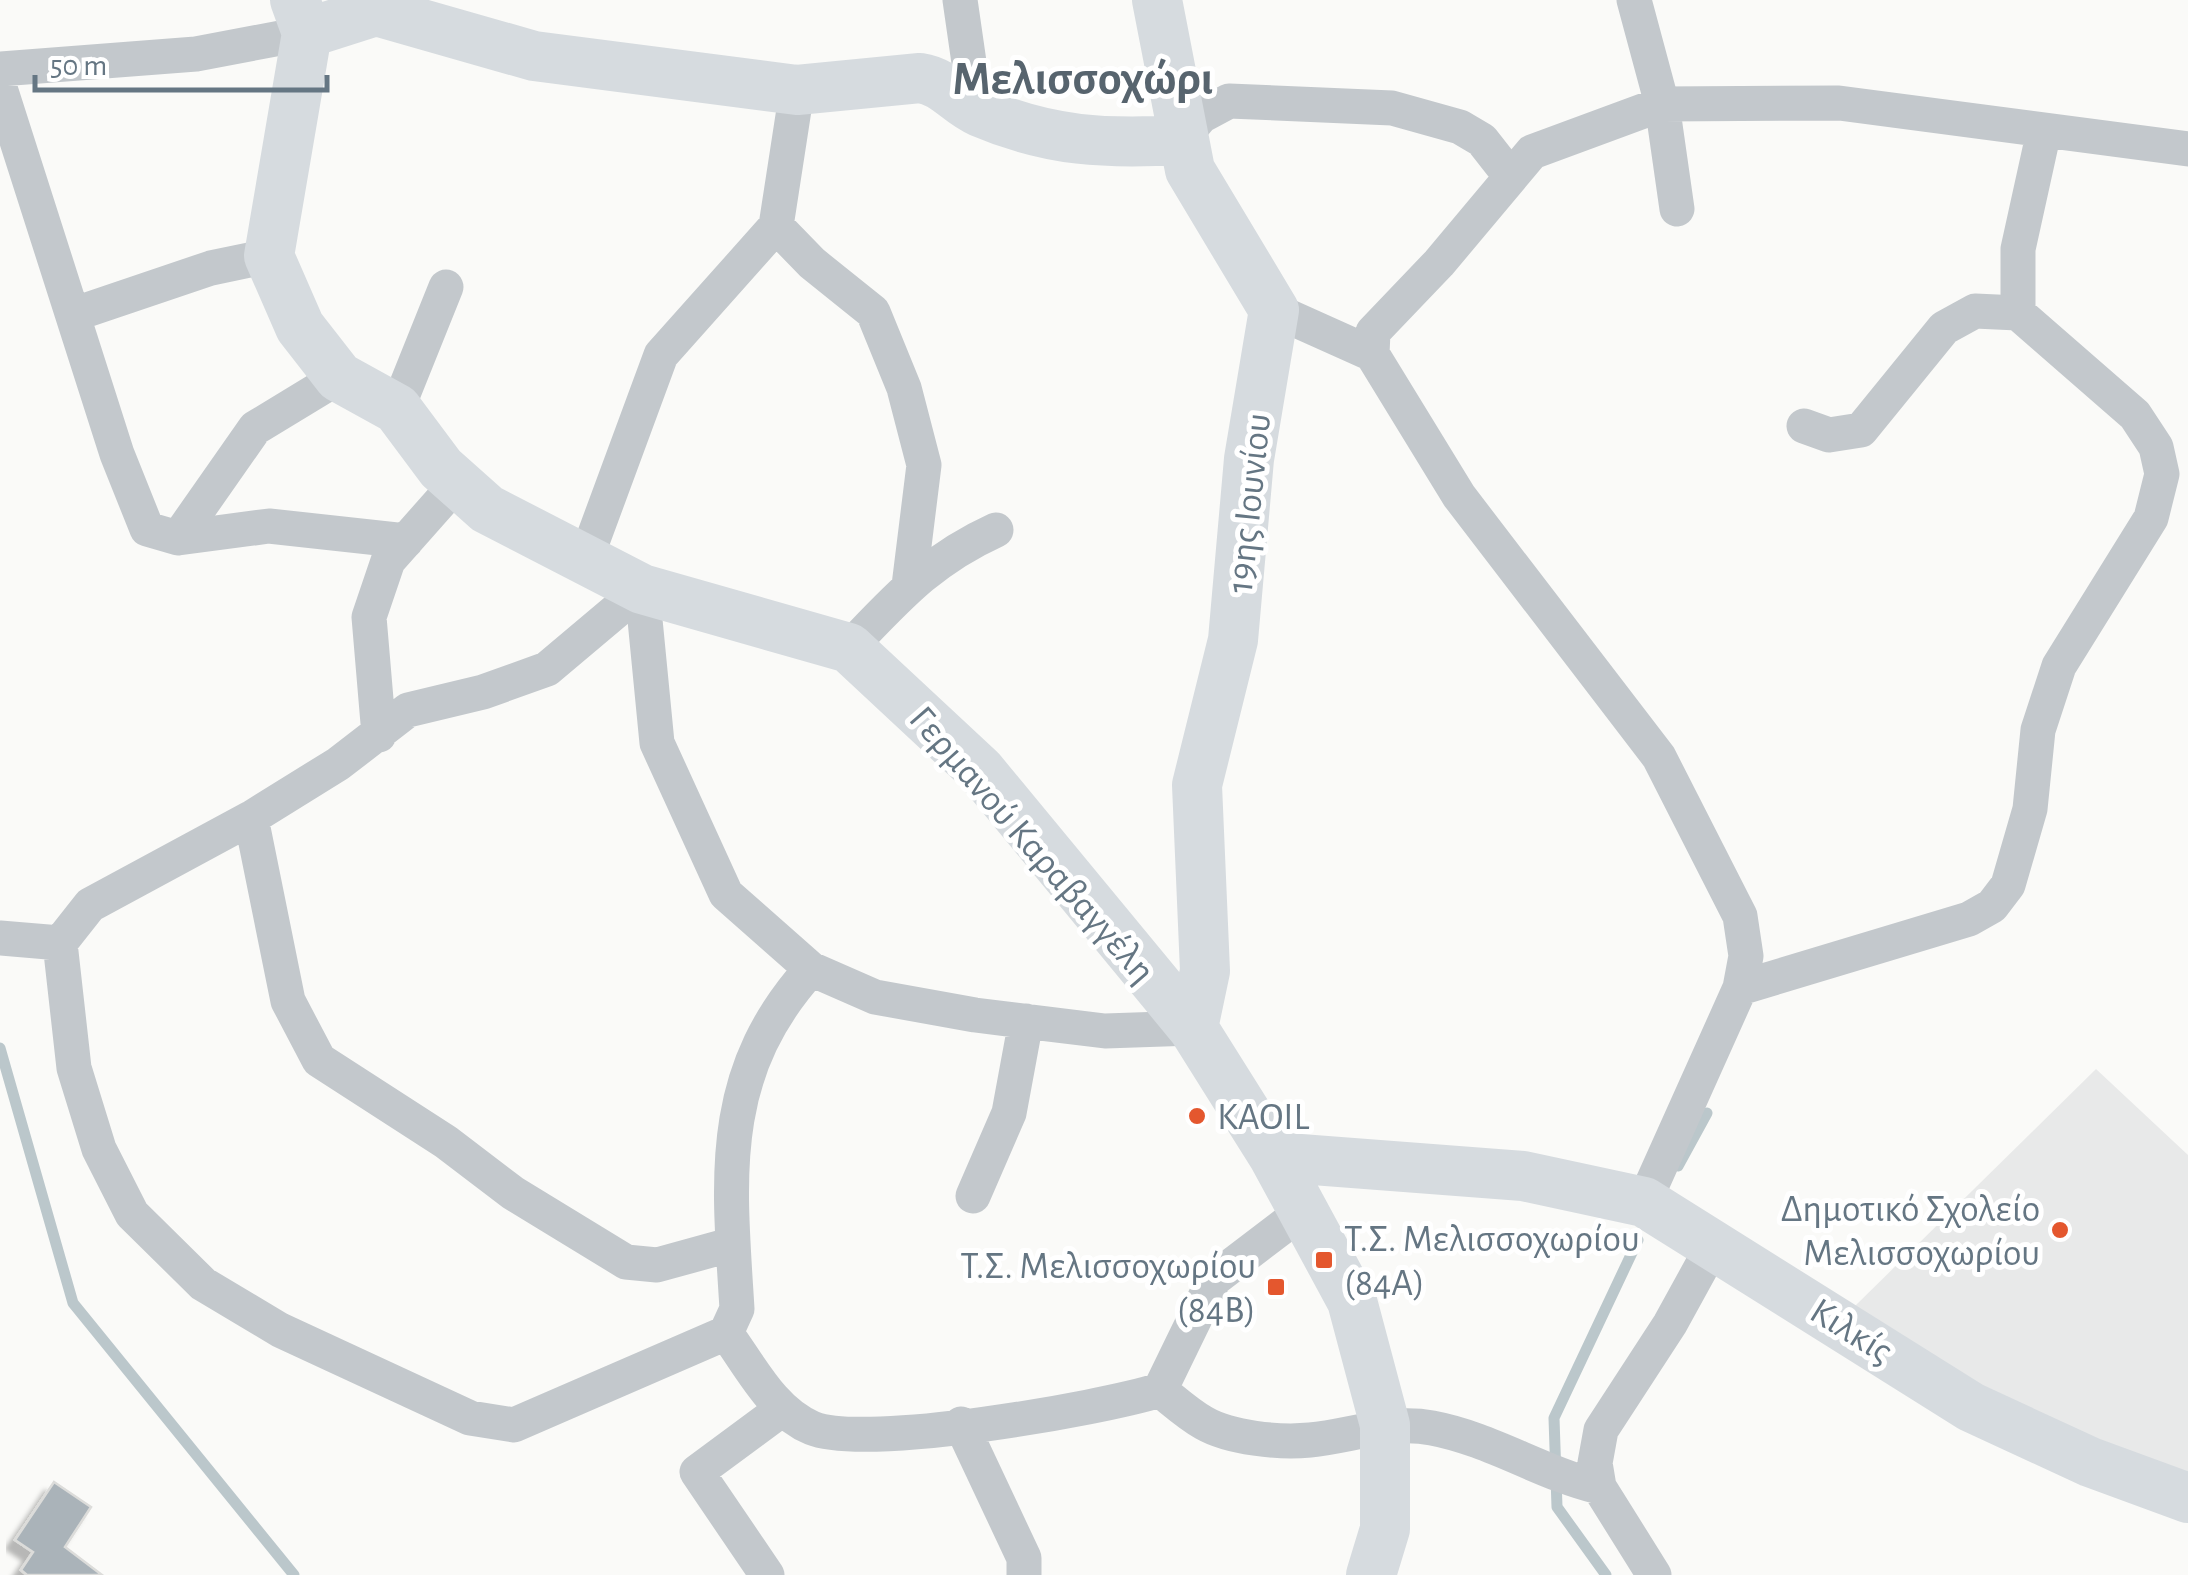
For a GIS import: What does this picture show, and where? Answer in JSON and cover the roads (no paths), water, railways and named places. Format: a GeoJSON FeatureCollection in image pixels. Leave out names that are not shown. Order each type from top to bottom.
{"type":"FeatureCollection","features":[{"type":"Feature","properties":{"kind":"main road"},"geometry":{"type":"LineString","coordinates":[[1157,0],[1180,140],[1190,170],[1274,310]]}},
{"type":"Feature","properties":{"kind":"main road"},"geometry":{"type":"LineString","coordinates":[[268,256],[301,16],[384,5],[534,56],[796,90],[920,78],[938,81],[976,111],[1065,140],[1101,144],[1180,140]]}},
{"type":"Feature","properties":{"kind":"main road","name":"Γερμανού Καραβαγγέλη"},"geometry":{"type":"LineString","coordinates":[[268,256],[300,327],[339,378],[396,409],[457,483],[487,510],[642,589],[849,648],[980,770],[1192,1028],[1274,1158],[1352,1300],[1385,1426],[1385,1529],[1371,1575]]}},
{"type":"Feature","properties":{"kind":"main road","name":"19ης Ιουνίου"},"geometry":{"type":"LineString","coordinates":[[1192,1028],[1205,971],[1197,785],[1234,640],[1249,459],[1274,310]]}},
{"type":"Feature","properties":{"kind":"main road","name":"Κιλκίς"},"geometry":{"type":"LineString","coordinates":[[1274,1158],[1523,1176],[1644,1202],[1971,1407],[2090,1462],[2188,1498]]}},
{"type":"Feature","properties":{"kind":"street"},"geometry":{"type":"LineString","coordinates":[[960,0],[976,111]]}},
{"type":"Feature","properties":{"kind":"street"},"geometry":{"type":"LineString","coordinates":[[1634,0],[1662,104],[1677,210]]}},
{"type":"Feature","properties":{"kind":"street"},"geometry":{"type":"LineString","coordinates":[[0,69],[196,54],[301,16]]}},
{"type":"Feature","properties":{"kind":"street"},"geometry":{"type":"LineString","coordinates":[[0,88],[118,454],[147,529],[178,538],[268,526],[406,540]]}},
{"type":"Feature","properties":{"kind":"street"},"geometry":{"type":"LineString","coordinates":[[585,561],[660,355],[776,226],[796,90]]}},
{"type":"Feature","properties":{"kind":"street"},"geometry":{"type":"LineString","coordinates":[[1180,140],[1201,116],[1229,101],[1392,108],[1460,127],[1482,140],[1511,177]]}},
{"type":"Feature","properties":{"kind":"street"},"geometry":{"type":"LineString","coordinates":[[1644,1202],[1740,988],[1746,956],[1740,916],[1659,756],[1459,496],[1372,354],[1372,332],[1440,263],[1532,152],[1662,104],[1839,103],[2188,149]]}},
{"type":"Feature","properties":{"kind":"street"},"geometry":{"type":"LineString","coordinates":[[2018,313],[2018,248],[2044,130]]}},
{"type":"Feature","properties":{"kind":"street"},"geometry":{"type":"LineString","coordinates":[[776,226],[812,263],[872,312],[904,388],[924,466],[908,586]]}},
{"type":"Feature","properties":{"kind":"street"},"geometry":{"type":"LineString","coordinates":[[75,314],[211,268],[268,256]]}},
{"type":"Feature","properties":{"kind":"street"},"geometry":{"type":"LineString","coordinates":[[396,409],[446,287]]}},
{"type":"Feature","properties":{"kind":"street"},"geometry":{"type":"LineString","coordinates":[[1274,310],[1372,354]]}},
{"type":"Feature","properties":{"kind":"street"},"geometry":{"type":"LineString","coordinates":[[1740,988],[1968,918],[1992,906],[2008,885],[2030,809],[2038,730],[2059,666],[2151,518],[2162,474],[2156,447],[2135,414],[2018,313],[1975,311],[1944,328],[1861,430],[1829,434],[1804,426]]}},
{"type":"Feature","properties":{"kind":"street"},"geometry":{"type":"LineString","coordinates":[[178,538],[256,428],[339,378]]}},
{"type":"Feature","properties":{"kind":"street"},"geometry":{"type":"LineString","coordinates":[[378,735],[369,617],[388,561],[457,483]]}},
{"type":"Feature","properties":{"kind":"street"},"geometry":{"type":"LineString","coordinates":[[849,648],[908,586],[953,550],[996,530]]}},
{"type":"Feature","properties":{"kind":"street"},"geometry":{"type":"LineString","coordinates":[[642,589],[657,743],[726,894],[811,969],[875,997],[1026,1021],[1104,1031],[1192,1028]]}},
{"type":"Feature","properties":{"kind":"street"},"geometry":{"type":"LineString","coordinates":[[642,589],[547,669],[483,692],[408,710],[378,735],[251,818],[90,905],[60,944],[74,1068],[99,1150],[132,1214],[203,1284],[280,1330],[470,1418],[514,1426],[726,1333],[737,1310],[733,1143],[754,1053],[777,1006],[811,969]]}},
{"type":"Feature","properties":{"kind":"street"},"geometry":{"type":"LineString","coordinates":[[251,818],[288,1001],[319,1060],[446,1142],[513,1193],[626,1262],[658,1265],[733,1244]]}},
{"type":"Feature","properties":{"kind":"street"},"geometry":{"type":"LineString","coordinates":[[4,938],[60,944]]}},
{"type":"Feature","properties":{"kind":"street"},"geometry":{"type":"LineString","coordinates":[[973,1196],[1009,1113],[1026,1021]]}},
{"type":"Feature","properties":{"kind":"street"},"geometry":{"type":"LineString","coordinates":[[726,1333],[781,1410],[815,1429],[880,1435],[1109,1406],[1160,1390],[1214,1280],[1302,1212]]}},
{"type":"Feature","properties":{"kind":"street"},"geometry":{"type":"LineString","coordinates":[[1574,1480],[1595,1463],[1601,1430],[1670,1324],[1714,1244]]}},
{"type":"Feature","properties":{"kind":"street"},"geometry":{"type":"LineString","coordinates":[[1160,1390],[1206,1425],[1258,1438],[1308,1440],[1385,1426],[1430,1428],[1481,1441],[1574,1480],[1615,1518],[1654,1575]]}},
{"type":"Feature","properties":{"kind":"street"},"geometry":{"type":"LineString","coordinates":[[766,1575],[697,1472],[781,1410]]}},
{"type":"Feature","properties":{"kind":"street"},"geometry":{"type":"LineString","coordinates":[[961,1424],[1024,1558],[1024,1575]]}},
{"type":"Feature","properties":{"kind":"waterway"},"geometry":{"type":"LineString","coordinates":[[0,1048],[73,1303],[294,1575]]}},
{"type":"Feature","properties":{"kind":"waterway"},"geometry":{"type":"LineString","coordinates":[[1678,1166],[1707,1113]]}},
{"type":"Feature","properties":{"kind":"waterway"},"geometry":{"type":"LineString","coordinates":[[1606,1575],[1557,1507],[1554,1418],[1638,1240]]}},
{"type":"Feature","properties":{"kind":"place","name":"KAOIL"},"geometry":{"type":"Point","coordinates":[1197,1116]}},
{"type":"Feature","properties":{"kind":"place","name":"Δημοτικό Σχολείο Μελισσοχωρίου"},"geometry":{"type":"Point","coordinates":[2060,1230]}},
{"type":"Feature","properties":{"kind":"place","name":"Τ.Σ. Μελισσοχωρίου (84Α)"},"geometry":{"type":"Point","coordinates":[1324,1260]}},
{"type":"Feature","properties":{"kind":"place","name":"Τ.Σ. Μελισσοχωρίου (84Β)"},"geometry":{"type":"Point","coordinates":[1276,1287]}},
{"type":"Feature","properties":{"kind":"district","name":"Μελισσοχώρι"},"geometry":{"type":"Point","coordinates":[1083,77]}}]}
